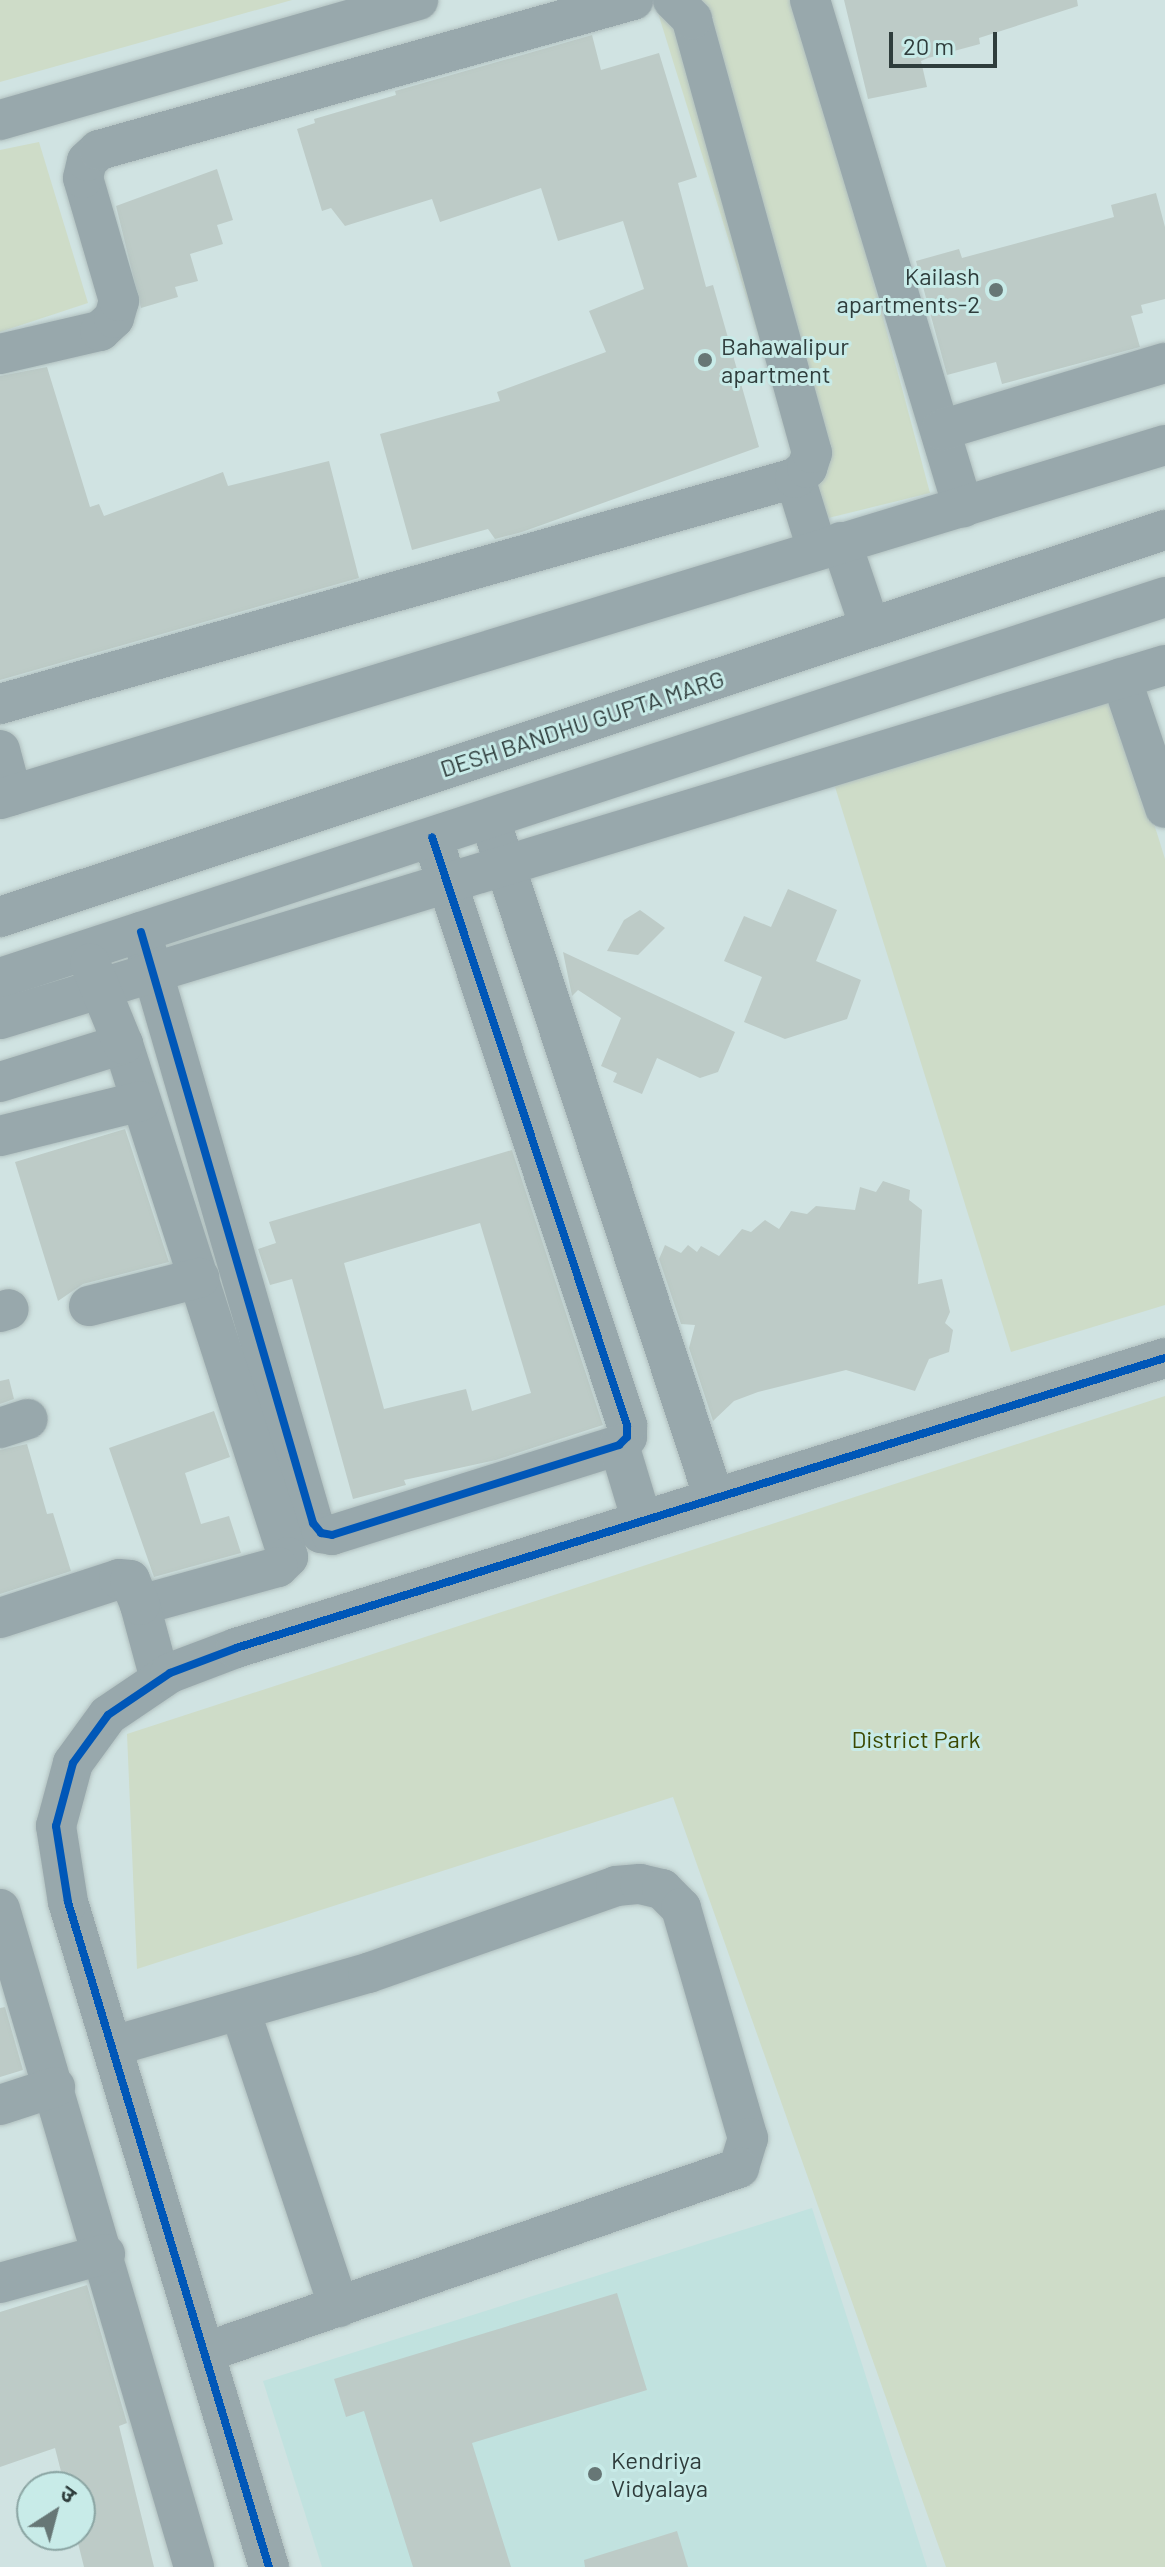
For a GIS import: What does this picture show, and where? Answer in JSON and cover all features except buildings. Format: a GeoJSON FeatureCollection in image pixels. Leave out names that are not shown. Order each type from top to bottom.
{"type":"FeatureCollection","features":[{"type":"Feature","properties":{"kind":"street"},"geometry":{"type":"LineString","coordinates":[[0,120],[418,0]]}},
{"type":"Feature","properties":{"kind":"street"},"geometry":{"type":"LineString","coordinates":[[0,354],[100,331],[114,318],[119,301],[83,178],[87,161],[99,150],[633,0]]}},
{"type":"Feature","properties":{"kind":"street"},"geometry":{"type":"LineString","coordinates":[[0,704],[795,478],[812,453],[692,19],[673,0]]}},
{"type":"Feature","properties":{"kind":"street"},"geometry":{"type":"LineString","coordinates":[[810,0],[963,507]]}},
{"type":"Feature","properties":{"kind":"street"},"geometry":{"type":"LineString","coordinates":[[941,430],[1165,363]]}},
{"type":"Feature","properties":{"kind":"street"},"geometry":{"type":"LineString","coordinates":[[0,750],[6,797],[1165,445]]}},
{"type":"Feature","properties":{"kind":"street"},"geometry":{"type":"LineString","coordinates":[[795,478],[870,627]]}},
{"type":"Feature","properties":{"kind":"street","name":"DESH BANDHU GUPTA MARG"},"geometry":{"type":"LineString","coordinates":[[0,917],[1165,530]]}},
{"type":"Feature","properties":{"kind":"street"},"geometry":{"type":"LineString","coordinates":[[0,978],[1165,597]]}},
{"type":"Feature","properties":{"kind":"street"},"geometry":{"type":"LineString","coordinates":[[0,1019],[448,880],[1165,665]]}},
{"type":"Feature","properties":{"kind":"street"},"geometry":{"type":"LineString","coordinates":[[1121,678],[1155,742],[1165,808]]}},
{"type":"Feature","properties":{"kind":"street"},"geometry":{"type":"LineString","coordinates":[[490,818],[714,1498]]}},
{"type":"Feature","properties":{"kind":"street"},"geometry":{"type":"LineString","coordinates":[[141,932],[313,1523],[321,1533],[332,1535],[619,1445],[627,1437],[627,1425],[432,837]]}},
{"type":"Feature","properties":{"kind":"street"},"geometry":{"type":"LineString","coordinates":[[85,950],[123,1044],[288,1557],[278,1567],[140,1605]]}},
{"type":"Feature","properties":{"kind":"street"},"geometry":{"type":"LineString","coordinates":[[0,1082],[123,1044]]}},
{"type":"Feature","properties":{"kind":"street"},"geometry":{"type":"LineString","coordinates":[[0,1136],[141,1101]]}},
{"type":"Feature","properties":{"kind":"street"},"geometry":{"type":"LineString","coordinates":[[89,1306],[199,1278]]}},
{"type":"Feature","properties":{"kind":"street"},"geometry":{"type":"LineString","coordinates":[[269,2567],[68,1902],[56,1826],[73,1763],[108,1715],[160,1679],[236,1648],[1165,1358]]}},
{"type":"Feature","properties":{"kind":"street"},"geometry":{"type":"LineString","coordinates":[[619,1445],[642,1521]]}},
{"type":"Feature","properties":{"kind":"street"},"geometry":{"type":"LineString","coordinates":[[0,1618],[119,1579],[130,1580],[160,1679]]}},
{"type":"Feature","properties":{"kind":"street"},"geometry":{"type":"LineString","coordinates":[[113,2046],[241,2013],[616,1886],[662,1889],[681,1908],[748,2138],[739,2168],[206,2352]]}},
{"type":"Feature","properties":{"kind":"street"},"geometry":{"type":"LineString","coordinates":[[0,1909],[105,2254],[194,2567]]}},
{"type":"Feature","properties":{"kind":"street"},"geometry":{"type":"LineString","coordinates":[[241,2013],[339,2307]]}},
{"type":"Feature","properties":{"kind":"street"},"geometry":{"type":"LineString","coordinates":[[0,2105],[55,2087]]}},
{"type":"Feature","properties":{"kind":"street"},"geometry":{"type":"LineString","coordinates":[[0,2283],[105,2254]]}},
{"type":"Feature","properties":{"kind":"shaded area","name":"Kendriya Vidyalaya"},"geometry":{"type":"Polygon","coordinates":[[[812,2208],[927,2567],[322,2567],[263,2381],[812,2208]]]}},
{"type":"Feature","properties":{"kind":"green space"},"geometry":{"type":"Polygon","coordinates":[[[0,0],[292,0],[0,82],[0,0]]]}},
{"type":"Feature","properties":{"kind":"green space"},"geometry":{"type":"Polygon","coordinates":[[[654,0],[798,0],[930,493],[816,521],[654,0]]]}},
{"type":"Feature","properties":{"kind":"green space"},"geometry":{"type":"Polygon","coordinates":[[[39,142],[88,303],[0,332],[0,150],[39,142]]]}},
{"type":"Feature","properties":{"kind":"green space"},"geometry":{"type":"Polygon","coordinates":[[[1112,688],[1165,859],[1165,1305],[1011,1352],[831,774],[1112,688]]]}},
{"type":"Feature","properties":{"kind":"green space","name":"District Park"},"geometry":{"type":"Polygon","coordinates":[[[1165,1396],[1165,2567],[946,2567],[673,1797],[137,1969],[127,1734],[1165,1396]]]}},
{"type":"Feature","properties":{"kind":"cycle path"},"geometry":{"type":"LineString","coordinates":[[141,932],[313,1523],[321,1533],[332,1535],[619,1445],[627,1437],[627,1425],[432,837]]}},
{"type":"Feature","properties":{"kind":"cycle path"},"geometry":{"type":"LineString","coordinates":[[269,2567],[68,1902],[56,1826],[73,1763],[108,1715],[170,1673],[236,1648],[1165,1358]]}},
{"type":"Feature","properties":{"kind":"place","name":"Kailash apartments-2"},"geometry":{"type":"Point","coordinates":[996,290]}},
{"type":"Feature","properties":{"kind":"place","name":"Bahawalipur apartment"},"geometry":{"type":"Point","coordinates":[705,360]}},
{"type":"Feature","properties":{"kind":"place","name":"Kendriya Vidyalaya"},"geometry":{"type":"Point","coordinates":[595,2474]}}]}
